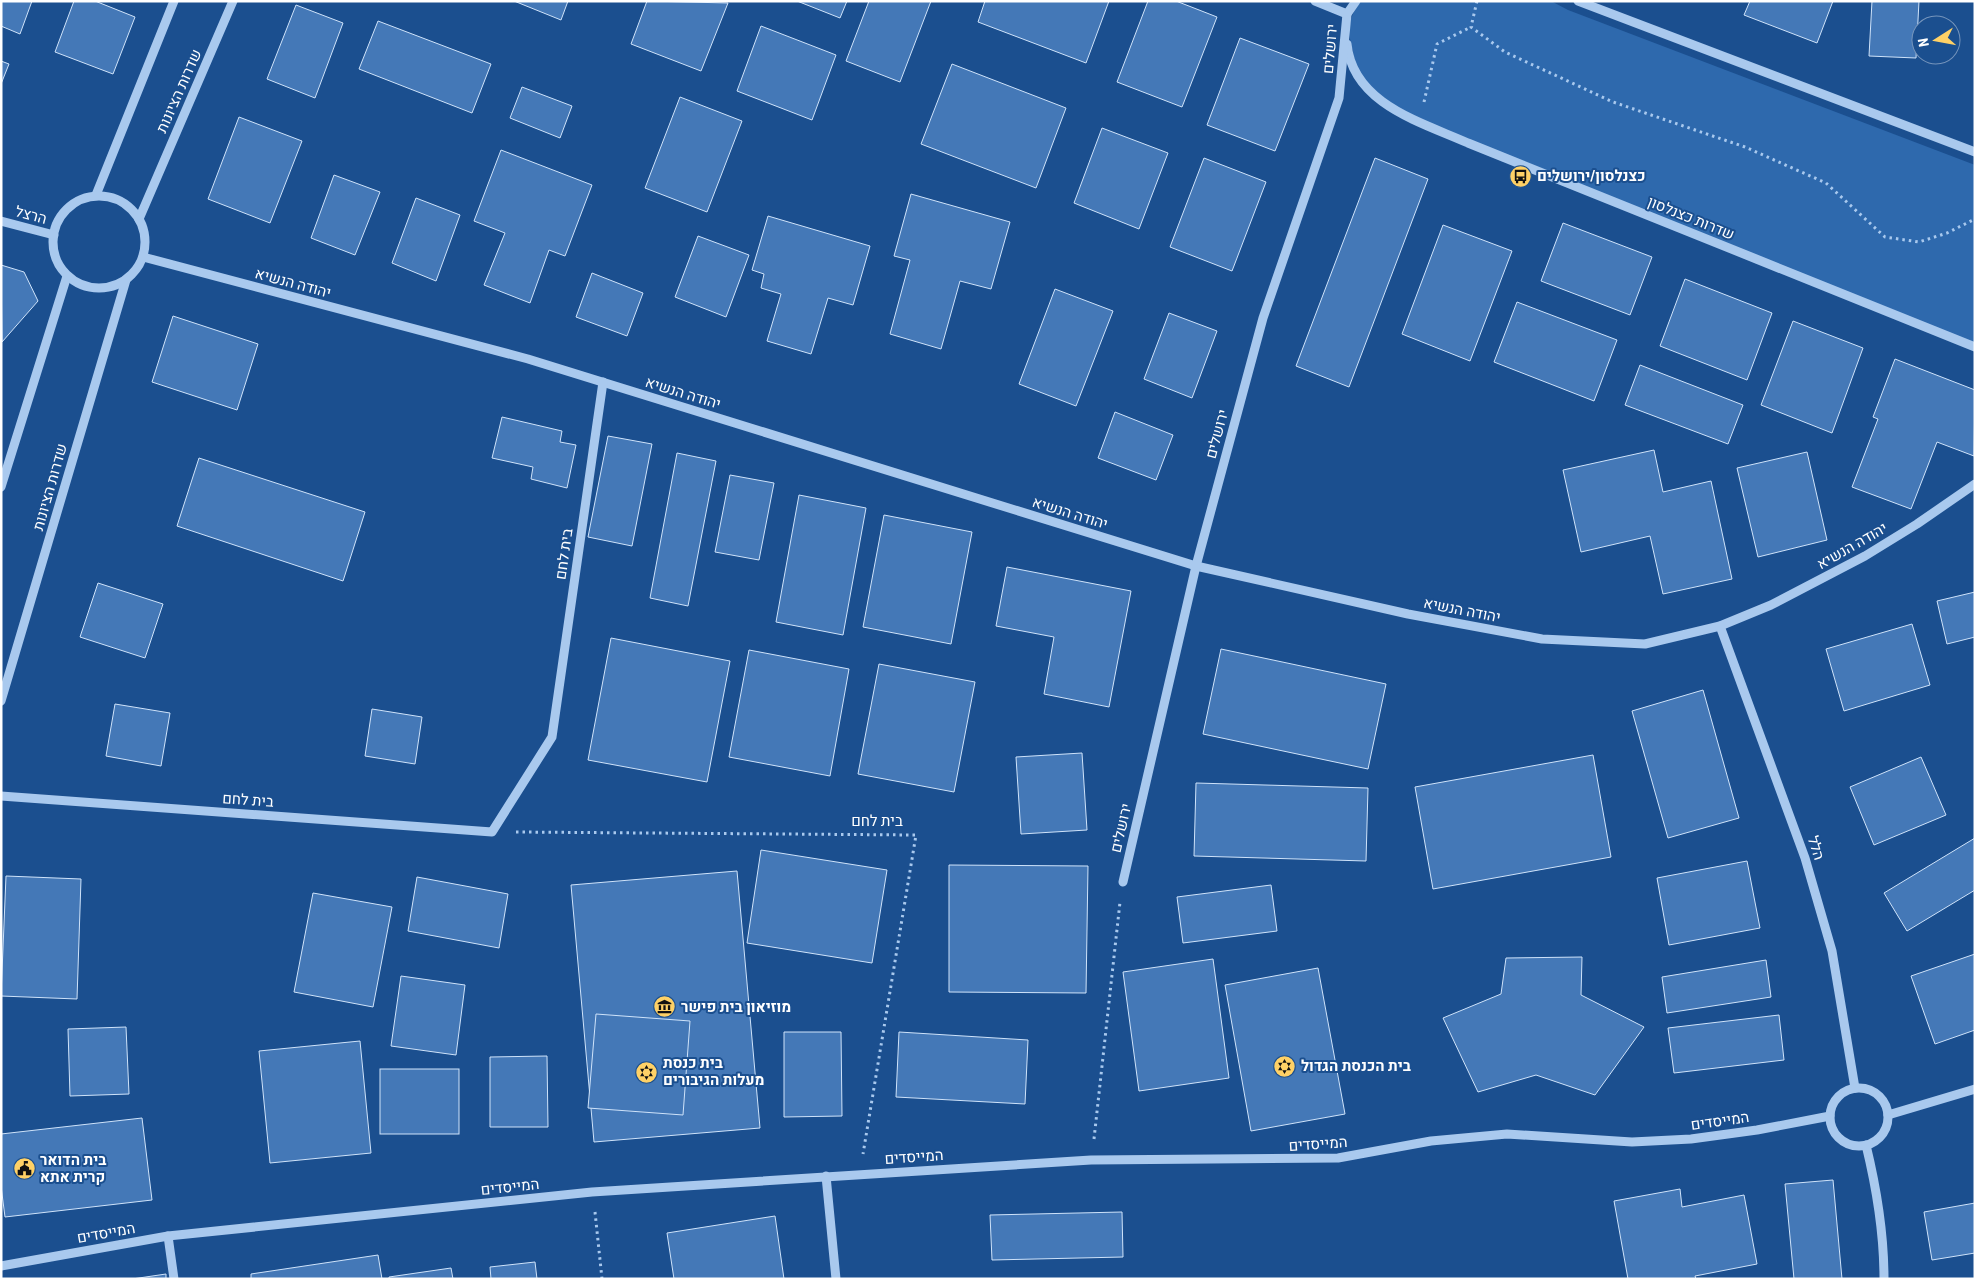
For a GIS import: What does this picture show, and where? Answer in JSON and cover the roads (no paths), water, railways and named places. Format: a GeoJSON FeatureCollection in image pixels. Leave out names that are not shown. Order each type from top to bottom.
{"type":"FeatureCollection","features":[{"type":"Feature","properties":{"kind":"street"},"geometry":{"type":"LineString","coordinates":[[96,195],[174,1]]}},
{"type":"Feature","properties":{"kind":"street","name":"שדרות הציונות"},"geometry":{"type":"LineString","coordinates":[[139,219],[234,1]]}},
{"type":"Feature","properties":{"kind":"street"},"geometry":{"type":"LineString","coordinates":[[1315,1],[1347,14]]}},
{"type":"Feature","properties":{"kind":"street","name":"ירושלים"},"geometry":{"type":"LineString","coordinates":[[1123,882],[1196,566],[1263,318],[1339,98],[1347,14],[1356,1]]}},
{"type":"Feature","properties":{"kind":"street"},"geometry":{"type":"LineString","coordinates":[[1578,1],[1975,152]]}},
{"type":"Feature","properties":{"kind":"street","name":"שדרות כצנלסון"},"geometry":{"type":"LineString","coordinates":[[1347,14],[1347,46],[1354,72],[1369,91],[1387,107],[1975,347]]}},
{"type":"Feature","properties":{"kind":"street"},"geometry":{"type":"LineString","coordinates":[[96,195],[108,196],[131,208],[139,219],[144,232],[143,257],[137,268],[126,280],[112,287],[96,288],[80,285],[59,266],[54,255],[52,242],[60,216],[69,206],[82,198],[96,195]]}},
{"type":"Feature","properties":{"kind":"street","name":"הרצל"},"geometry":{"type":"LineString","coordinates":[[1,221],[54,235]]}},
{"type":"Feature","properties":{"kind":"street","name":"יהודה הנשיא"},"geometry":{"type":"LineString","coordinates":[[143,257],[528,359],[1196,566],[1408,614],[1542,639],[1645,644],[1720,626],[1771,605],[1865,556],[1925,519],[1975,484]]}},
{"type":"Feature","properties":{"kind":"street"},"geometry":{"type":"LineString","coordinates":[[1,487],[68,276]]}},
{"type":"Feature","properties":{"kind":"street","name":"שדרות הציונות"},"geometry":{"type":"LineString","coordinates":[[1,701],[126,280]]}},
{"type":"Feature","properties":{"kind":"street","name":"בית לחם"},"geometry":{"type":"LineString","coordinates":[[1,796],[492,832],[552,737],[603,382]]}},
{"type":"Feature","properties":{"kind":"street","name":"הלל"},"geometry":{"type":"LineString","coordinates":[[1720,626],[1805,858],[1832,951],[1855,1088]]}},
{"type":"Feature","properties":{"kind":"street"},"geometry":{"type":"LineString","coordinates":[[1855,1088],[1870,1090],[1877,1095],[1886,1107],[1888,1115],[1885,1131],[1874,1142],[1866,1145],[1849,1145],[1841,1140],[1835,1134],[1830,1116],[1835,1100],[1840,1094],[1855,1088]]}},
{"type":"Feature","properties":{"kind":"street"},"geometry":{"type":"LineString","coordinates":[[1888,1115],[1975,1089]]}},
{"type":"Feature","properties":{"kind":"street","name":"המייסדים"},"geometry":{"type":"LineString","coordinates":[[1,1266],[168,1236],[592,1192],[1091,1160],[1338,1158],[1431,1141],[1507,1134],[1632,1142],[1691,1139],[1756,1130],[1830,1116]]}},
{"type":"Feature","properties":{"kind":"street"},"geometry":{"type":"LineString","coordinates":[[1866,1145],[1879,1200],[1884,1240],[1884,1279]]}},
{"type":"Feature","properties":{"kind":"street"},"geometry":{"type":"LineString","coordinates":[[826,1176],[836,1279]]}},
{"type":"Feature","properties":{"kind":"street"},"geometry":{"type":"LineString","coordinates":[[168,1236],[174,1279]]}},
{"type":"Feature","properties":{"kind":"place","name":"כצנלסון/ירושלים"},"geometry":{"type":"Point","coordinates":[1521,176]}},
{"type":"Feature","properties":{"kind":"place","name":"מוזיאון בית פישר"},"geometry":{"type":"Point","coordinates":[665,1007]}},
{"type":"Feature","properties":{"kind":"place","name":"בית הכנסת הגדול"},"geometry":{"type":"Point","coordinates":[1285,1066]}},
{"type":"Feature","properties":{"kind":"place","name":"בית כנסת מעלות הגיבורים"},"geometry":{"type":"Point","coordinates":[647,1072]}},
{"type":"Feature","properties":{"kind":"place","name":"בית הדואר קרית אתא"},"geometry":{"type":"Point","coordinates":[24,1169]}}]}
